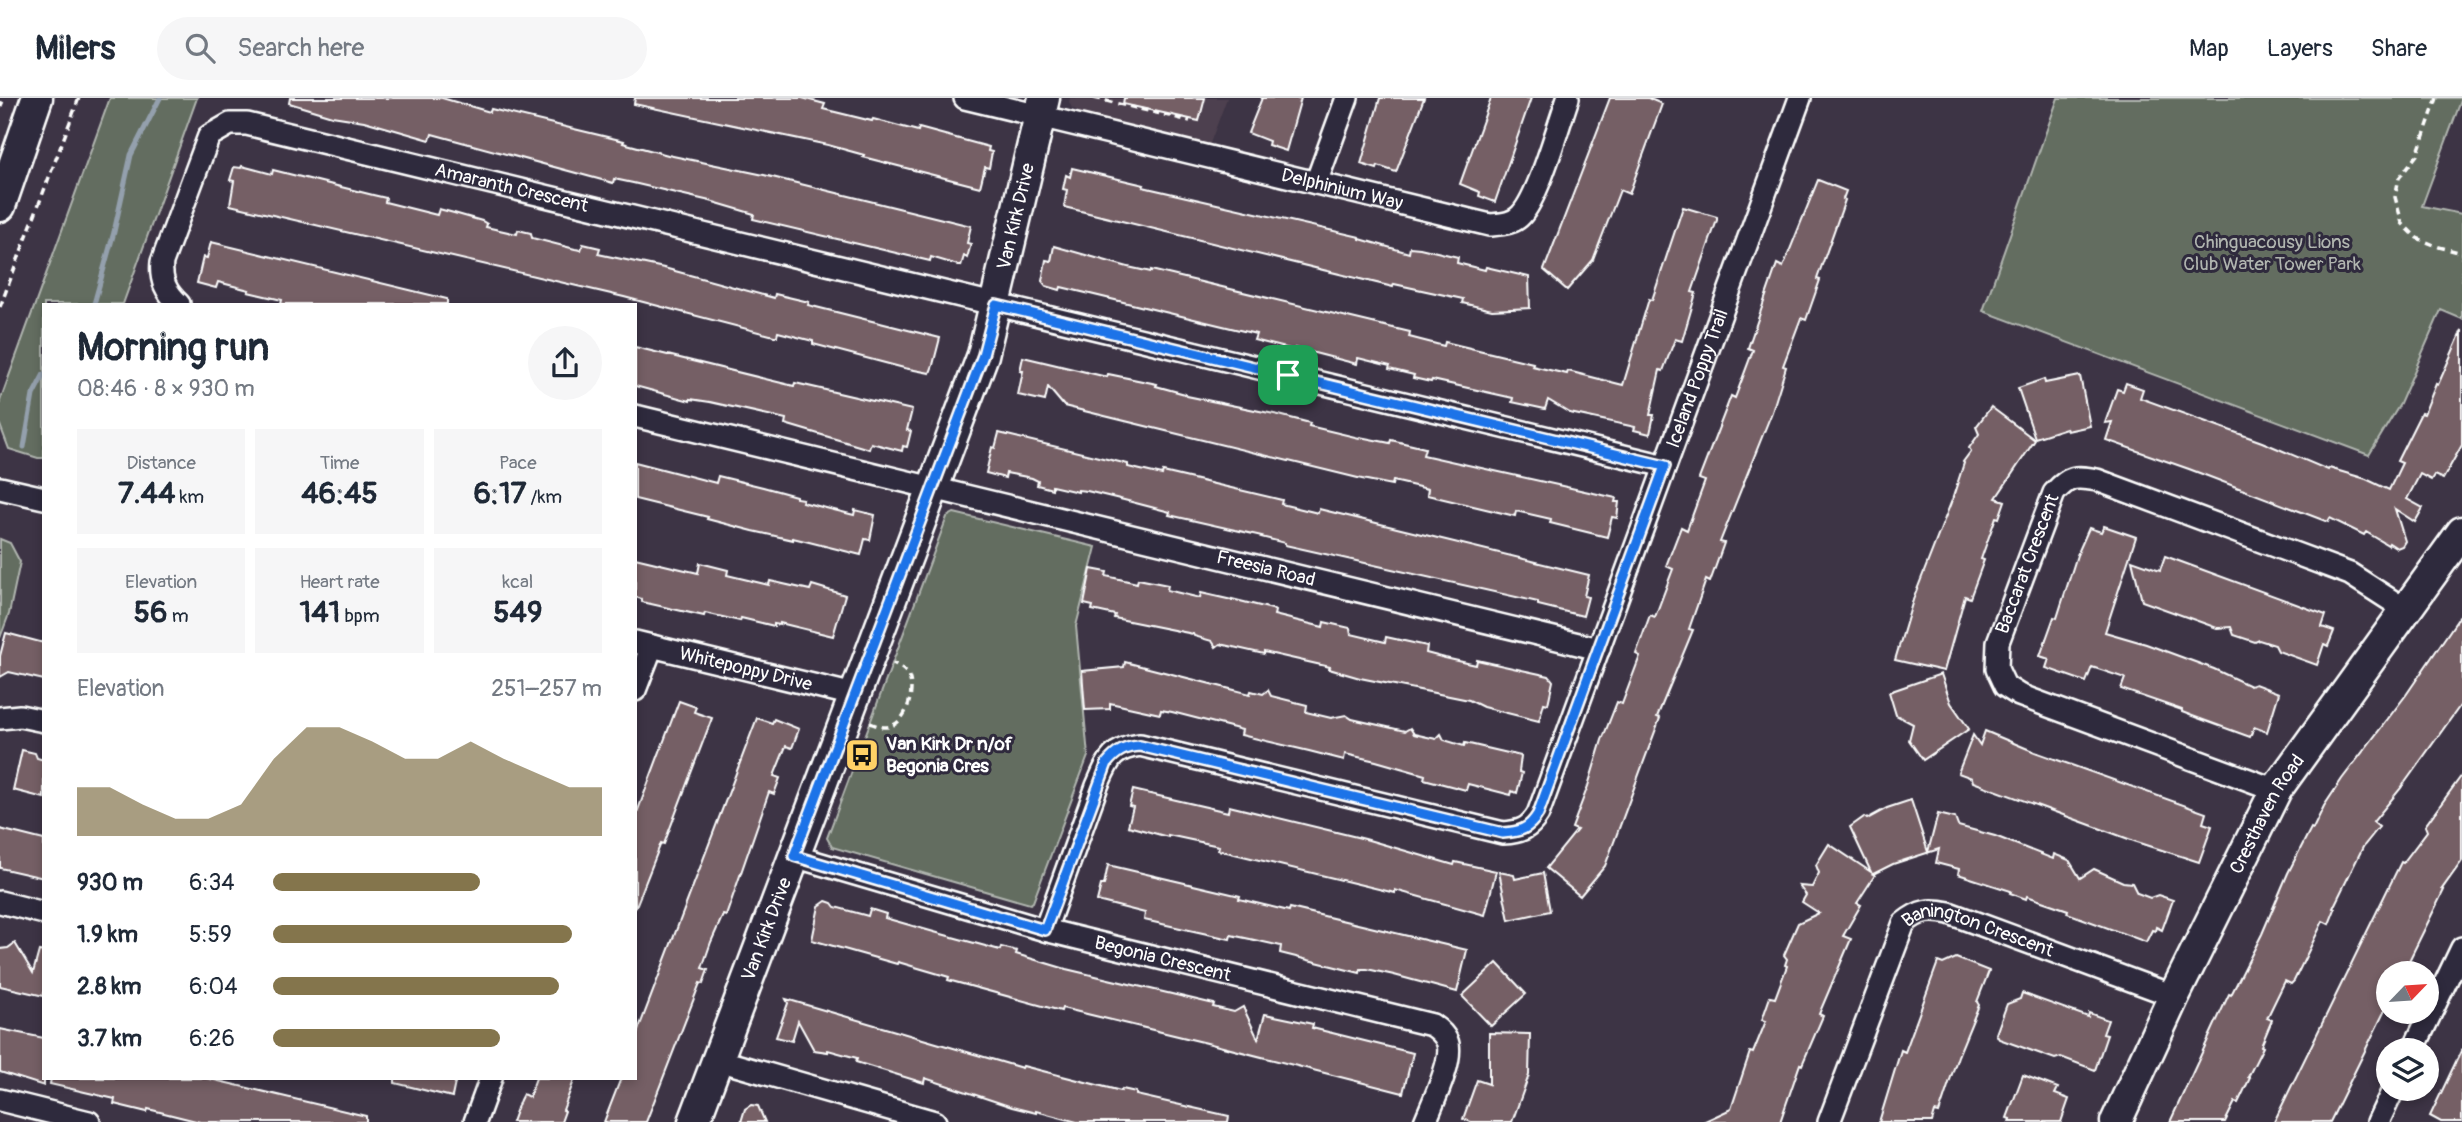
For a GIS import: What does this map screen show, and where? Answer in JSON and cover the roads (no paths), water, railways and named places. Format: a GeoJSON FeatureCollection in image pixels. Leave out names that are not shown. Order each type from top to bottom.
{"type":"FeatureCollection","features":[{"type":"Feature","properties":{"kind":"street"},"geometry":{"type":"LineString","coordinates":[[0,206],[37,98]]}},
{"type":"Feature","properties":{"kind":"street","name":"Delphinium Way"},"geometry":{"type":"LineString","coordinates":[[965,98],[1042,107],[1316,183],[1490,225],[1506,224],[1519,217],[1531,201],[1568,98]]}},
{"type":"Feature","properties":{"kind":"street"},"geometry":{"type":"LineString","coordinates":[[1316,183],[1347,98]]}},
{"type":"Feature","properties":{"kind":"street","name":"Iceland Poppy Trail"},"geometry":{"type":"LineString","coordinates":[[1045,930],[1107,763],[1125,747],[1140,746],[1503,833],[1526,829],[1538,814],[1800,98]]}},
{"type":"Feature","properties":{"kind":"street","name":"Van Kirk Drive"},"geometry":{"type":"LineString","coordinates":[[694,1122],[983,355],[1042,107]]}},
{"type":"Feature","properties":{"kind":"street","name":"Amaranth Crescent"},"geometry":{"type":"LineString","coordinates":[[179,303],[164,284],[161,275],[162,262],[209,136],[230,124],[264,128],[1665,466]]}},
{"type":"Feature","properties":{"kind":"street"},"geometry":{"type":"LineString","coordinates":[[637,416],[933,488]]}},
{"type":"Feature","properties":{"kind":"street","name":"Baccarat Crescent"},"geometry":{"type":"LineString","coordinates":[[2276,790],[2019,695],[2005,686],[1997,669],[1998,642],[2054,493],[2064,482],[2077,477],[2097,480],[2350,574],[2406,610]]}},
{"type":"Feature","properties":{"kind":"street"},"geometry":{"type":"LineString","coordinates":[[0,488],[42,498]]}},
{"type":"Feature","properties":{"kind":"street","name":"Freesia Road"},"geometry":{"type":"LineString","coordinates":[[933,488],[1599,649]]}},
{"type":"Feature","properties":{"kind":"street","name":"Cresthaven Road"},"geometry":{"type":"LineString","coordinates":[[2116,1122],[2174,996],[2276,790],[2462,532]]}},
{"type":"Feature","properties":{"kind":"street"},"geometry":{"type":"LineString","coordinates":[[637,678],[643,644]]}},
{"type":"Feature","properties":{"kind":"street","name":"Whitepoppy Drive"},"geometry":{"type":"LineString","coordinates":[[643,644],[855,695]]}},
{"type":"Feature","properties":{"kind":"street"},"geometry":{"type":"LineString","coordinates":[[0,719],[20,716],[42,721]]}},
{"type":"Feature","properties":{"kind":"street","name":"Begonia Crescent"},"geometry":{"type":"LineString","coordinates":[[794,856],[1045,930],[1432,1025],[1447,1040],[1449,1049],[1445,1068],[1425,1122]]}},
{"type":"Feature","properties":{"kind":"street"},"geometry":{"type":"LineString","coordinates":[[0,902],[42,912]]}},
{"type":"Feature","properties":{"kind":"street","name":"Banington Crescent"},"geometry":{"type":"LineString","coordinates":[[1829,1122],[1904,923],[1915,914],[1929,909],[1950,913],[2174,996]]}},
{"type":"Feature","properties":{"kind":"street"},"geometry":{"type":"LineString","coordinates":[[2419,1038],[2462,948]]}},
{"type":"Feature","properties":{"kind":"street"},"geometry":{"type":"LineString","coordinates":[[718,1060],[935,1122]]}},
{"type":"Feature","properties":{"kind":"street"},"geometry":{"type":"LineString","coordinates":[[475,1122],[490,1080]]}},
{"type":"Feature","properties":{"kind":"street"},"geometry":{"type":"LineString","coordinates":[[0,1100],[89,1122]]}},
{"type":"Feature","properties":{"kind":"street"},"geometry":{"type":"LineString","coordinates":[[2378,1122],[2388,1101]]}},
{"type":"Feature","properties":{"kind":"waterway"},"geometry":{"type":"LineString","coordinates":[[94,303],[131,155],[160,98]]}},
{"type":"Feature","properties":{"kind":"waterway"},"geometry":{"type":"LineString","coordinates":[[24,447],[33,395],[42,378]]}},
{"type":"Feature","properties":{"kind":"place","name":"Van Kirk Dr n/of Begonia Cres"},"geometry":{"type":"Point","coordinates":[862,755]}},
{"type":"Feature","properties":{"kind":"park label","name":"Chinguacousy Lions Club Water Tower Park"},"geometry":{"type":"Point","coordinates":[2272,253]}}]}
